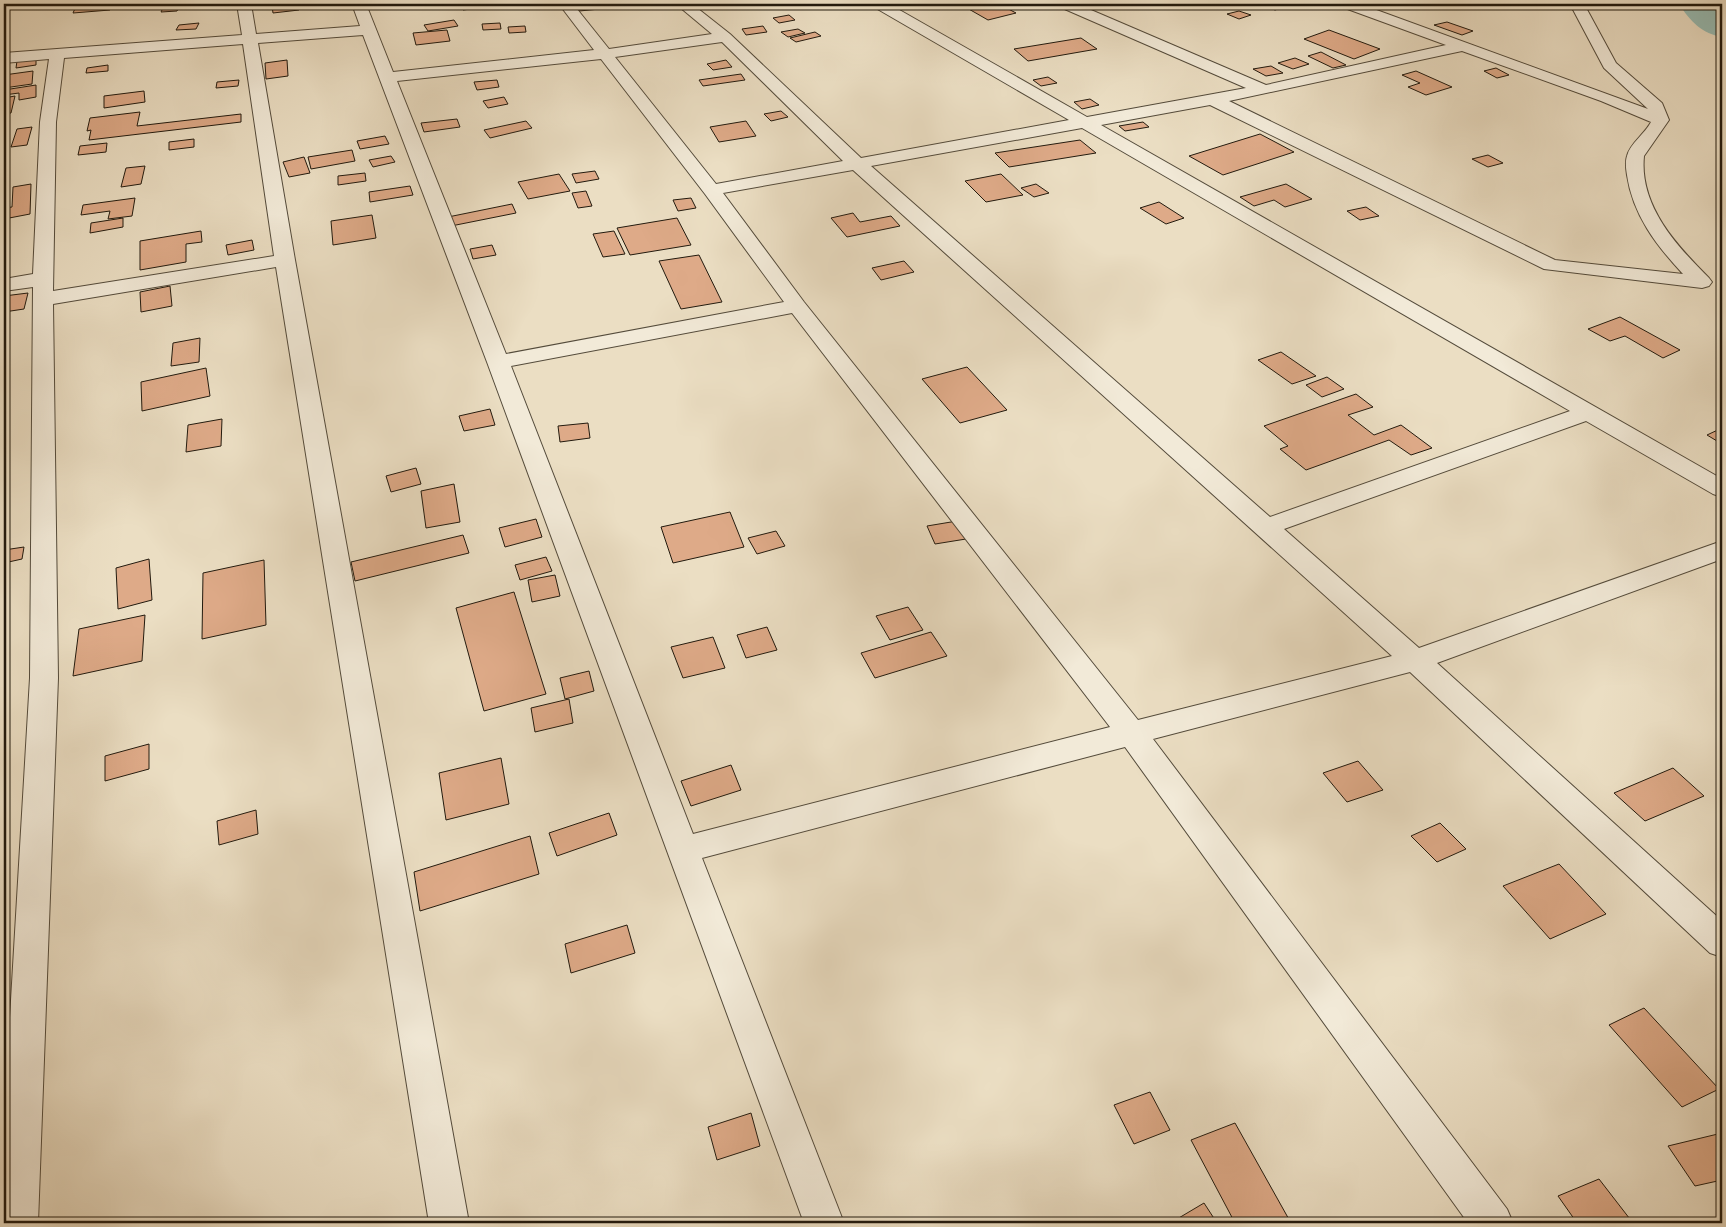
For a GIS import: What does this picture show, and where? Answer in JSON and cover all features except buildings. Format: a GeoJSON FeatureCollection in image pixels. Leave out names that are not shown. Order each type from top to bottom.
{"type":"FeatureCollection","features":[{"type":"Feature","properties":{"kind":"street"},"geometry":{"type":"LineString","coordinates":[[244,4],[285,260],[449,1223]]}},
{"type":"Feature","properties":{"kind":"street"},"geometry":{"type":"LineString","coordinates":[[359,4],[498,362],[824,1223]]}},
{"type":"Feature","properties":{"kind":"street"},"geometry":{"type":"LineString","coordinates":[[566,4],[711,190],[797,306],[1131,733],[1493,1223]]}},
{"type":"Feature","properties":{"kind":"street"},"geometry":{"type":"LineString","coordinates":[[683,4],[725,37],[856,163],[1415,660],[1722,942]]}},
{"type":"Feature","properties":{"kind":"street"},"geometry":{"type":"LineString","coordinates":[[879,4],[1722,489]]}},
{"type":"Feature","properties":{"kind":"street"},"geometry":{"type":"LineString","coordinates":[[1065,4],[1264,90]]}},
{"type":"Feature","properties":{"kind":"street"},"geometry":{"type":"LineString","coordinates":[[1347,4],[1607,98],[1661,120]]}},
{"type":"Feature","properties":{"kind":"street"},"geometry":{"type":"LineString","coordinates":[[1577,4],[1610,65],[1656,107],[1661,120],[1656,131],[1636,154],[1635,161],[1637,188],[1650,220],[1670,249],[1712,283]]}},
{"type":"Feature","properties":{"kind":"street"},"geometry":{"type":"LineString","coordinates":[[4,58],[369,30]]}},
{"type":"Feature","properties":{"kind":"street"},"geometry":{"type":"LineString","coordinates":[[386,77],[604,54],[725,37]]}},
{"type":"Feature","properties":{"kind":"street"},"geometry":{"type":"LineString","coordinates":[[711,190],[1213,100],[1463,46]]}},
{"type":"Feature","properties":{"kind":"street"},"geometry":{"type":"LineString","coordinates":[[18,1223],[44,678],[43,289],[48,122],[57,54]]}},
{"type":"Feature","properties":{"kind":"street"},"geometry":{"type":"LineString","coordinates":[[1213,100],[1551,265],[1712,283]]}},
{"type":"Feature","properties":{"kind":"street"},"geometry":{"type":"LineString","coordinates":[[4,285],[43,289],[285,260]]}},
{"type":"Feature","properties":{"kind":"street"},"geometry":{"type":"LineString","coordinates":[[498,362],[797,306]]}},
{"type":"Feature","properties":{"kind":"street"},"geometry":{"type":"LineString","coordinates":[[1266,527],[1589,412]]}},
{"type":"Feature","properties":{"kind":"street"},"geometry":{"type":"LineString","coordinates":[[682,850],[1415,660],[1722,550]]}},
{"type":"Feature","properties":{"kind":"waterway"},"geometry":{"type":"LineString","coordinates":[[1702,4],[1722,23]]}}]}
